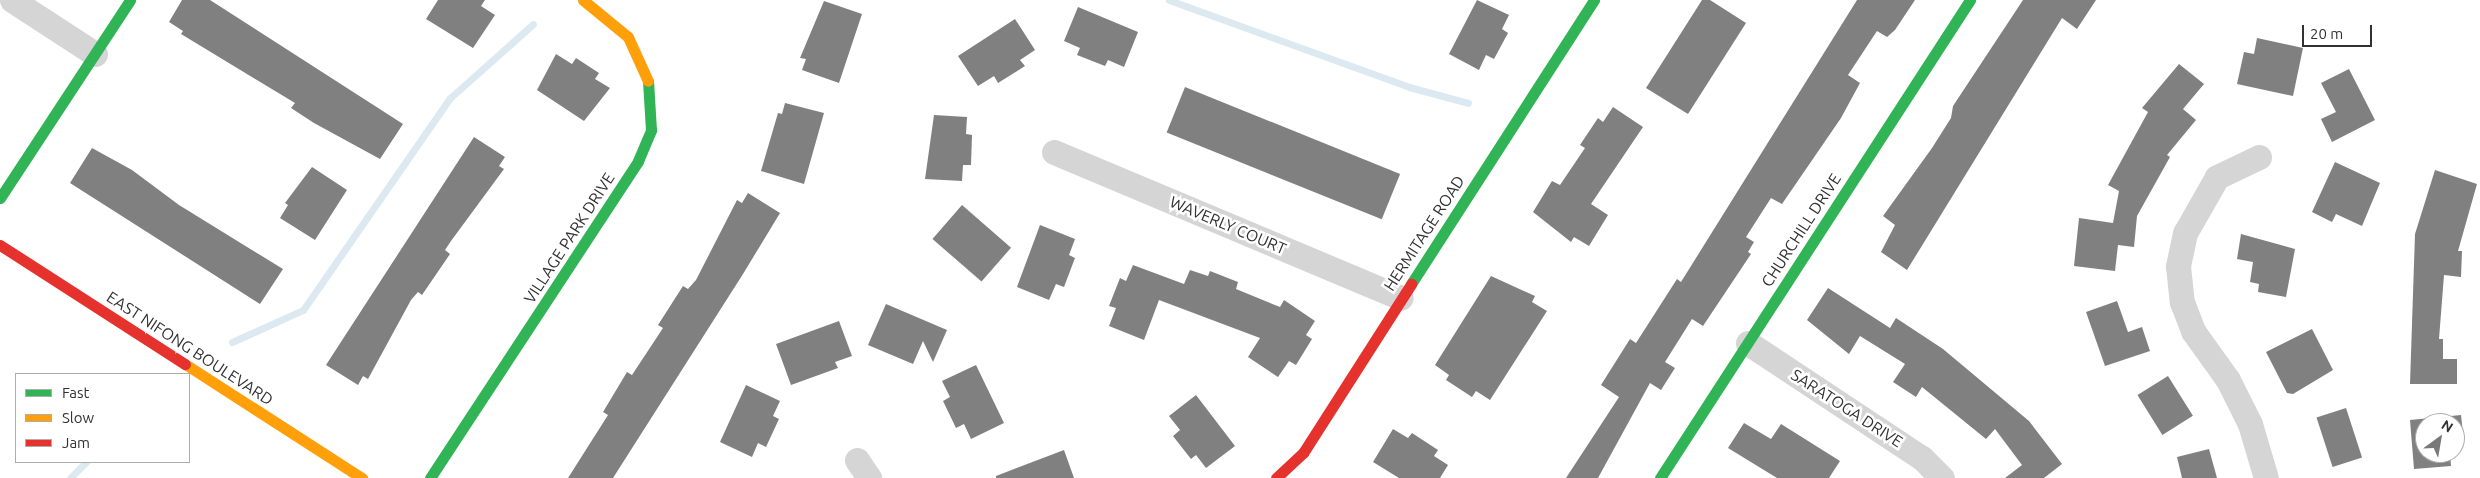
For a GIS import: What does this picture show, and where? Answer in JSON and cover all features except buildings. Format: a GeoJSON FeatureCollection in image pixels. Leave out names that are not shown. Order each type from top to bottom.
{"type":"FeatureCollection","features":[{"type":"Feature","properties":{"kind":"street"},"geometry":{"type":"LineString","coordinates":[[12,0],[95,54]]}},
{"type":"Feature","properties":{"kind":"street"},"geometry":{"type":"LineString","coordinates":[[0,198],[130,0]]}},
{"type":"Feature","properties":{"kind":"street","name":"VILLAGE PARK DRIVE"},"geometry":{"type":"LineString","coordinates":[[430,478],[638,161],[652,130],[652,100],[646,73],[628,37],[596,8],[583,0]]}},
{"type":"Feature","properties":{"kind":"street","name":"HERMITAGE ROAD"},"geometry":{"type":"LineString","coordinates":[[1276,478],[1302,452],[1594,0]]}},
{"type":"Feature","properties":{"kind":"street","name":"CHURCHILL DRIVE"},"geometry":{"type":"LineString","coordinates":[[1660,478],[1970,0]]}},
{"type":"Feature","properties":{"kind":"street","name":"WAVERLY COURT"},"geometry":{"type":"LineString","coordinates":[[1054,152],[1401,298]]}},
{"type":"Feature","properties":{"kind":"street"},"geometry":{"type":"LineString","coordinates":[[2259,157],[2217,176],[2185,233],[2178,266],[2182,302],[2193,330],[2228,380],[2250,424],[2266,478]]}},
{"type":"Feature","properties":{"kind":"street","name":"EAST NIFONG BOULEVARD"},"geometry":{"type":"LineString","coordinates":[[0,245],[362,478]]}},
{"type":"Feature","properties":{"kind":"street","name":"SARATOGA DRIVE"},"geometry":{"type":"LineString","coordinates":[[1748,343],[1922,458],[1942,478]]}},
{"type":"Feature","properties":{"kind":"waterway"},"geometry":{"type":"LineString","coordinates":[[1169,0],[1409,87],[1468,103]]}},
{"type":"Feature","properties":{"kind":"waterway"},"geometry":{"type":"LineString","coordinates":[[232,342],[303,310],[450,98],[533,24]]}},
{"type":"Feature","properties":{"kind":"waterway"},"geometry":{"type":"LineString","coordinates":[[70,478],[85,463]]}},
{"type":"Feature","properties":{"kind":"traffic: fast"},"geometry":{"type":"LineString","coordinates":[[0,198],[130,0]]}},
{"type":"Feature","properties":{"kind":"traffic: fast"},"geometry":{"type":"LineString","coordinates":[[1411,284],[1594,0]]}},
{"type":"Feature","properties":{"kind":"traffic: fast"},"geometry":{"type":"LineString","coordinates":[[1660,478],[1970,0]]}},
{"type":"Feature","properties":{"kind":"traffic: fast"},"geometry":{"type":"LineString","coordinates":[[430,478],[638,161],[651,130],[648,81]]}},
{"type":"Feature","properties":{"kind":"traffic: slow"},"geometry":{"type":"LineString","coordinates":[[583,0],[628,37],[648,81]]}},
{"type":"Feature","properties":{"kind":"traffic: slow"},"geometry":{"type":"LineString","coordinates":[[185,364],[362,478]]}},
{"type":"Feature","properties":{"kind":"traffic: jam"},"geometry":{"type":"LineString","coordinates":[[0,245],[185,364]]}},
{"type":"Feature","properties":{"kind":"traffic: jam"},"geometry":{"type":"LineString","coordinates":[[1276,478],[1303,453],[1411,284]]}}]}
